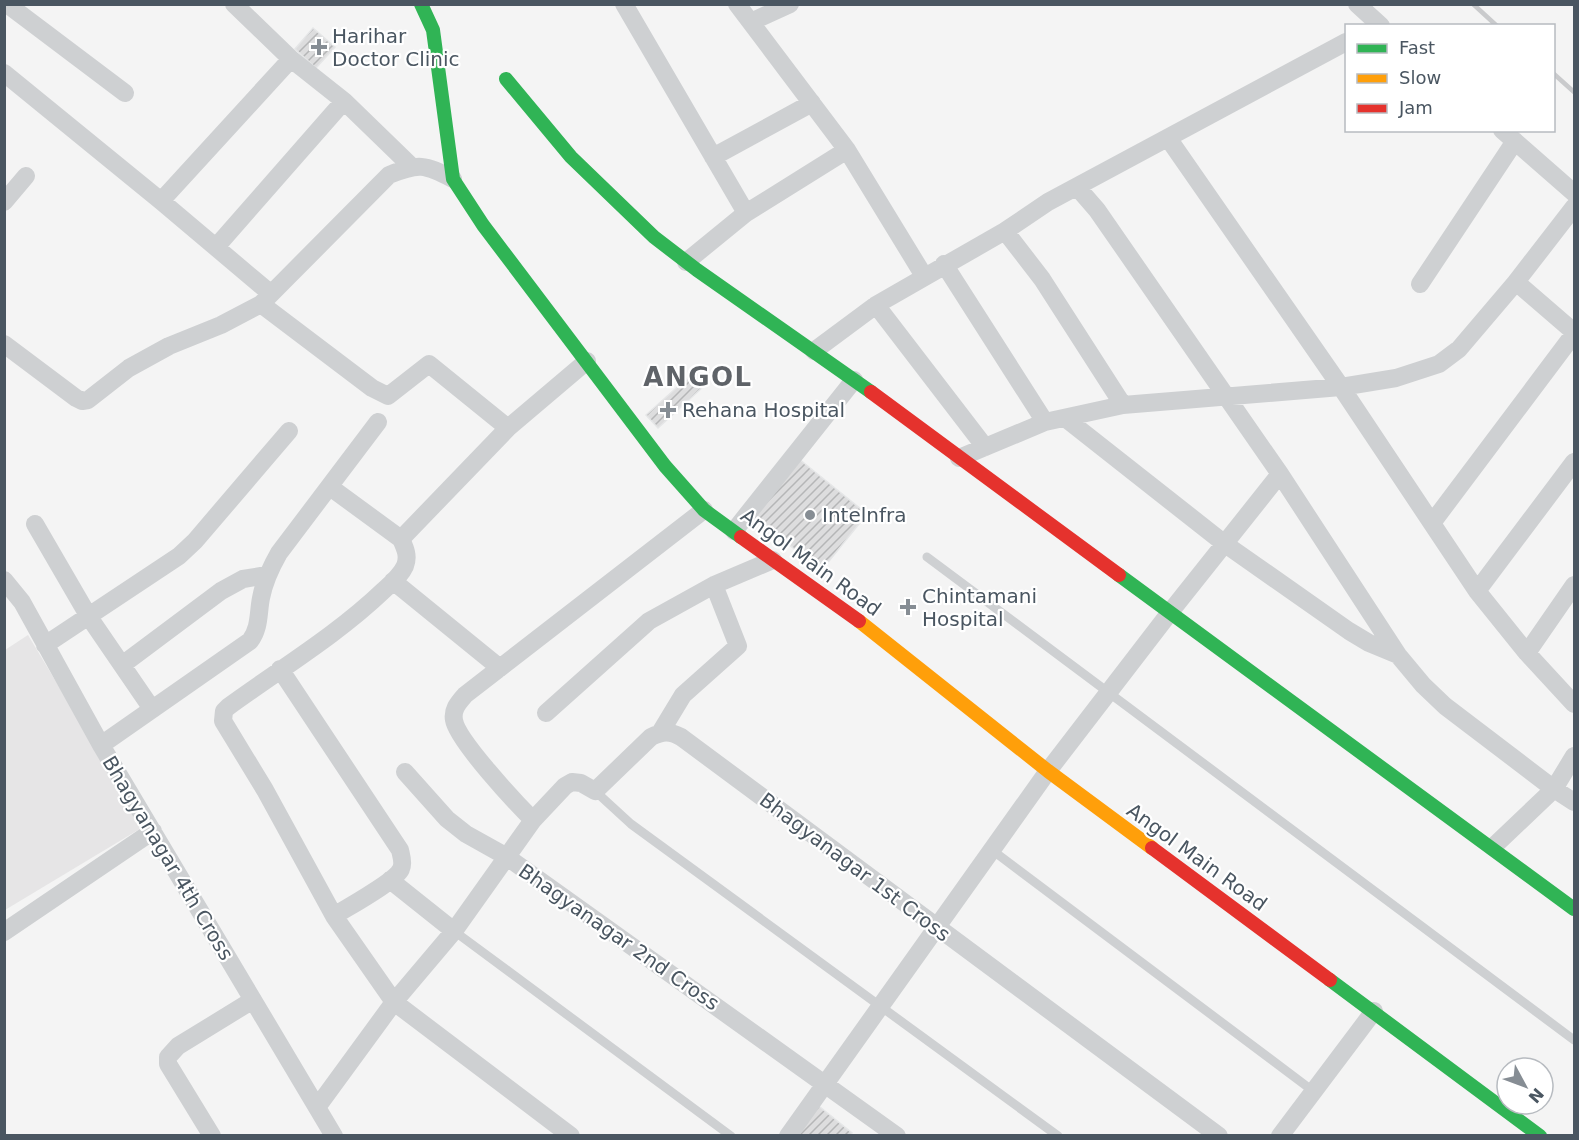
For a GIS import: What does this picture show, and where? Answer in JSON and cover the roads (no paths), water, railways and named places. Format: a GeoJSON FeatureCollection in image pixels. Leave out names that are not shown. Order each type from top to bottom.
{"type":"FeatureCollection","features":[{"type":"Feature","properties":{"kind":"street"},"geometry":{"type":"LineString","coordinates":[[7,4],[125,93]]}},
{"type":"Feature","properties":{"kind":"street"},"geometry":{"type":"LineString","coordinates":[[234,4],[291,59],[344,101],[411,166]]}},
{"type":"Feature","properties":{"kind":"street","name":"Angol Main Road"},"geometry":{"type":"LineString","coordinates":[[421,4],[432,30],[453,179],[483,225],[665,466],[704,510],[879,635],[1048,771],[1540,1136]]}},
{"type":"Feature","properties":{"kind":"street"},"geometry":{"type":"LineString","coordinates":[[624,4],[746,213]]}},
{"type":"Feature","properties":{"kind":"street"},"geometry":{"type":"LineString","coordinates":[[737,4],[847,150],[924,276]]}},
{"type":"Feature","properties":{"kind":"street"},"geometry":{"type":"LineString","coordinates":[[751,22],[790,4]]}},
{"type":"Feature","properties":{"kind":"street"},"geometry":{"type":"LineString","coordinates":[[1356,4],[1378,24]]}},
{"type":"Feature","properties":{"kind":"street"},"geometry":{"type":"LineString","coordinates":[[814,351],[876,305],[1005,231],[1048,202],[1345,43]]}},
{"type":"Feature","properties":{"kind":"street"},"geometry":{"type":"LineString","coordinates":[[161,201],[291,59]]}},
{"type":"Feature","properties":{"kind":"street"},"geometry":{"type":"LineString","coordinates":[[4,73],[216,247],[266,299],[372,388],[388,396],[429,364],[508,428]]}},
{"type":"Feature","properties":{"kind":"street"},"geometry":{"type":"LineString","coordinates":[[506,79],[571,157],[654,237],[686,262],[854,380],[1575,909]]}},
{"type":"Feature","properties":{"kind":"street"},"geometry":{"type":"LineString","coordinates":[[216,247],[344,101]]}},
{"type":"Feature","properties":{"kind":"street"},"geometry":{"type":"LineString","coordinates":[[713,157],[812,103]]}},
{"type":"Feature","properties":{"kind":"street"},"geometry":{"type":"LineString","coordinates":[[1420,284],[1508,136],[1575,193]]}},
{"type":"Feature","properties":{"kind":"street"},"geometry":{"type":"LineString","coordinates":[[1168,138],[1341,387],[1478,591],[1527,653],[1575,704]]}},
{"type":"Feature","properties":{"kind":"street"},"geometry":{"type":"LineString","coordinates":[[686,262],[746,213],[847,150]]}},
{"type":"Feature","properties":{"kind":"street"},"geometry":{"type":"LineString","coordinates":[[4,344],[82,401],[95,396],[129,368],[169,346],[221,325],[266,299],[389,175],[411,166],[433,169],[453,179]]}},
{"type":"Feature","properties":{"kind":"street"},"geometry":{"type":"LineString","coordinates":[[4,202],[26,176]]}},
{"type":"Feature","properties":{"kind":"street"},"geometry":{"type":"LineString","coordinates":[[1077,187],[1097,210],[1280,474],[1398,655],[1423,686],[1445,706],[1554,789],[1575,802]]}},
{"type":"Feature","properties":{"kind":"street"},"geometry":{"type":"LineString","coordinates":[[959,458],[1046,422],[1123,405],[1341,387],[1396,378],[1439,364],[1459,350],[1575,207]]}},
{"type":"Feature","properties":{"kind":"street"},"geometry":{"type":"LineString","coordinates":[[1005,231],[1042,279],[1123,405]]}},
{"type":"Feature","properties":{"kind":"street"},"geometry":{"type":"LineString","coordinates":[[944,264],[988,336],[1046,422]]}},
{"type":"Feature","properties":{"kind":"street"},"geometry":{"type":"LineString","coordinates":[[1432,523],[1575,333],[1516,282]]}},
{"type":"Feature","properties":{"kind":"street"},"geometry":{"type":"LineString","coordinates":[[876,305],[985,447]]}},
{"type":"Feature","properties":{"kind":"street"},"geometry":{"type":"LineString","coordinates":[[402,539],[508,428],[587,361]]}},
{"type":"Feature","properties":{"kind":"street"},"geometry":{"type":"LineString","coordinates":[[734,531],[854,380]]}},
{"type":"Feature","properties":{"kind":"street"},"geometry":{"type":"LineString","coordinates":[[1065,418],[1225,544],[1349,631],[1369,643],[1398,655]]}},
{"type":"Feature","properties":{"kind":"street"},"geometry":{"type":"LineString","coordinates":[[101,745],[250,640],[257,629],[261,597],[267,575],[279,553],[378,422]]}},
{"type":"Feature","properties":{"kind":"street"},"geometry":{"type":"LineString","coordinates":[[45,645],[179,556],[195,541],[289,431]]}},
{"type":"Feature","properties":{"kind":"street"},"geometry":{"type":"LineString","coordinates":[[1478,591],[1575,462]]}},
{"type":"Feature","properties":{"kind":"street"},"geometry":{"type":"LineString","coordinates":[[788,1136],[1048,771],[1280,474]]}},
{"type":"Feature","properties":{"kind":"street"},"geometry":{"type":"LineString","coordinates":[[330,487],[402,539],[407,552],[405,566],[370,603],[336,631],[228,707],[224,711],[223,722],[264,790],[334,916],[394,1002],[571,1136]]}},
{"type":"Feature","properties":{"kind":"street"},"geometry":{"type":"LineString","coordinates":[[533,820],[505,791],[460,734],[454,721],[457,704],[704,510]]}},
{"type":"Feature","properties":{"kind":"street"},"geometry":{"type":"LineString","coordinates":[[35,524],[89,617],[152,710]]}},
{"type":"Feature","properties":{"kind":"street"},"geometry":{"type":"LineString","coordinates":[[546,713],[649,621],[714,585],[773,560]]}},
{"type":"Feature","properties":{"kind":"street"},"geometry":{"type":"LineString","coordinates":[[122,665],[221,591],[243,579],[267,575]]}},
{"type":"Feature","properties":{"kind":"street","name":"Bhagyanagar 4th Cross"},"geometry":{"type":"LineString","coordinates":[[4,580],[22,602],[101,745],[334,1136]]}},
{"type":"Feature","properties":{"kind":"street"},"geometry":{"type":"LineString","coordinates":[[393,581],[500,668]]}},
{"type":"Feature","properties":{"kind":"street"},"geometry":{"type":"LineString","coordinates":[[405,772],[447,819],[466,834],[507,857],[533,820],[565,786],[572,782],[581,783],[595,791],[651,737],[660,732],[683,695],[738,646],[714,585]]}},
{"type":"Feature","properties":{"kind":"street"},"geometry":{"type":"LineString","coordinates":[[1527,653],[1575,585]]}},
{"type":"Feature","properties":{"kind":"street"},"geometry":{"type":"LineString","coordinates":[[280,669],[400,850],[401,869],[390,880],[334,916]]}},
{"type":"Feature","properties":{"kind":"street","name":"Bhagyanagar 1st Cross"},"geometry":{"type":"LineString","coordinates":[[660,732],[672,732],[681,737],[1219,1136]]}},
{"type":"Feature","properties":{"kind":"street"},"geometry":{"type":"LineString","coordinates":[[1493,848],[1554,789],[1575,756]]}},
{"type":"Feature","properties":{"kind":"street"},"geometry":{"type":"LineString","coordinates":[[4,932],[153,831]]}},
{"type":"Feature","properties":{"kind":"street","name":"Bhagyanagar 2nd Cross"},"geometry":{"type":"LineString","coordinates":[[318,1106],[394,1002],[454,931],[507,857],[897,1136]]}},
{"type":"Feature","properties":{"kind":"street"},"geometry":{"type":"LineString","coordinates":[[390,880],[454,931]]}},
{"type":"Feature","properties":{"kind":"street"},"geometry":{"type":"LineString","coordinates":[[212,1136],[168,1064],[168,1057],[178,1046],[253,1000]]}},
{"type":"Feature","properties":{"kind":"street"},"geometry":{"type":"LineString","coordinates":[[1280,1136],[1374,1011]]}},
{"type":"Feature","properties":{"kind":"lane"},"geometry":{"type":"LineString","coordinates":[[927,556],[1575,1040]]}},
{"type":"Feature","properties":{"kind":"lane"},"geometry":{"type":"LineString","coordinates":[[595,791],[631,824],[1058,1136]]}},
{"type":"Feature","properties":{"kind":"lane"},"geometry":{"type":"LineString","coordinates":[[992,849],[1313,1091]]}},
{"type":"Feature","properties":{"kind":"lane"},"geometry":{"type":"LineString","coordinates":[[454,931],[731,1136]]}},
{"type":"Feature","properties":{"kind":"railway"},"geometry":{"type":"LineString","coordinates":[[1473,4],[1495,24]]}},
{"type":"Feature","properties":{"kind":"railway"},"geometry":{"type":"LineString","coordinates":[[1555,75],[1574,92]]}},
{"type":"Feature","properties":{"kind":"place","name":"Harihar Doctor Clinic"},"geometry":{"type":"Point","coordinates":[319,47]}},
{"type":"Feature","properties":{"kind":"place","name":"Rehana Hospital"},"geometry":{"type":"Point","coordinates":[668,410]}},
{"type":"Feature","properties":{"kind":"place","name":"Intelnfra"},"geometry":{"type":"Point","coordinates":[810,515]}},
{"type":"Feature","properties":{"kind":"place","name":"Chintamani Hospital"},"geometry":{"type":"Point","coordinates":[908,607]}},
{"type":"Feature","properties":{"kind":"district","name":"ANGOL"},"geometry":{"type":"Point","coordinates":[698,377]}}]}
